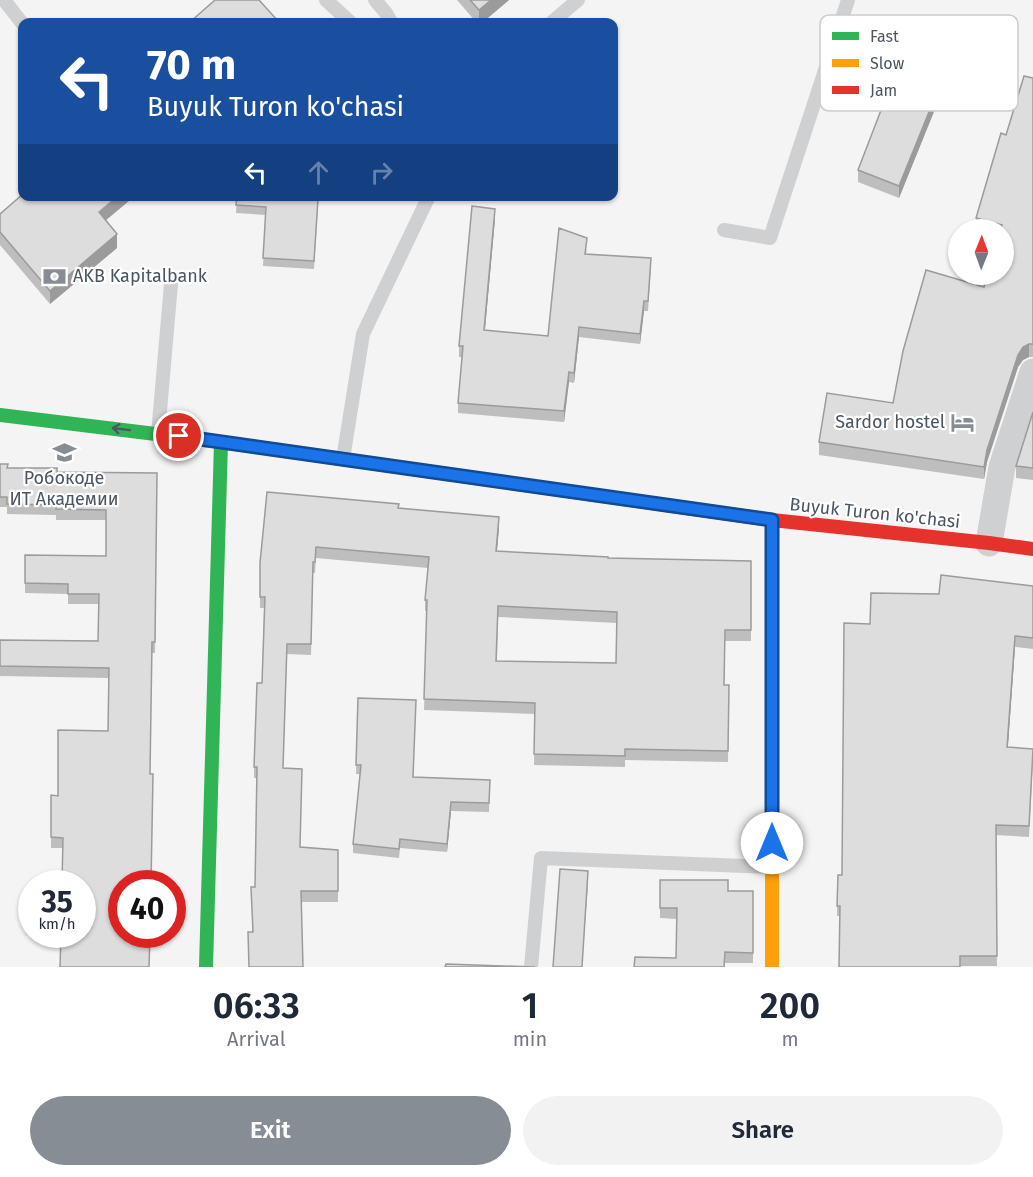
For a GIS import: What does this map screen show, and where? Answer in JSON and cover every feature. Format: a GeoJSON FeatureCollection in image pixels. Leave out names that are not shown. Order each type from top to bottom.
{"type":"FeatureCollection","features":[{"type":"Feature","properties":{"kind":"street"},"geometry":{"type":"LineString","coordinates":[[989,543],[1002,467],[1033,372]]}},
{"type":"Feature","properties":{"kind":"street","name":"Buyuk Turon ko'chasi"},"geometry":{"type":"LineString","coordinates":[[0,415],[221,441],[772,520],[1033,549]]}},
{"type":"Feature","properties":{"kind":"street"},"geometry":{"type":"LineString","coordinates":[[206,967],[221,441]]}},
{"type":"Feature","properties":{"kind":"street"},"geometry":{"type":"LineString","coordinates":[[772,520],[772,967]]}},
{"type":"Feature","properties":{"kind":"lane"},"geometry":{"type":"LineString","coordinates":[[4,0],[18,18]]}},
{"type":"Feature","properties":{"kind":"lane"},"geometry":{"type":"LineString","coordinates":[[326,0],[346,18]]}},
{"type":"Feature","properties":{"kind":"lane"},"geometry":{"type":"LineString","coordinates":[[375,0],[389,18]]}},
{"type":"Feature","properties":{"kind":"lane"},"geometry":{"type":"LineString","coordinates":[[557,18],[578,0]]}},
{"type":"Feature","properties":{"kind":"lane"},"geometry":{"type":"LineString","coordinates":[[843,15],[848,0]]}},
{"type":"Feature","properties":{"kind":"lane"},"geometry":{"type":"LineString","coordinates":[[724,230],[770,238],[820,85]]}},
{"type":"Feature","properties":{"kind":"lane"},"geometry":{"type":"LineString","coordinates":[[343,459],[363,334],[427,201]]}},
{"type":"Feature","properties":{"kind":"lane"},"geometry":{"type":"LineString","coordinates":[[158,434],[171,284]]}},
{"type":"Feature","properties":{"kind":"lane"},"geometry":{"type":"LineString","coordinates":[[531,967],[541,858],[772,867]]}},
{"type":"Feature","properties":{"kind":"building"},"geometry":{"type":"Polygon","coordinates":[[[215,0],[259,0],[275,18],[195,18],[215,0]]]}},
{"type":"Feature","properties":{"kind":"building"},"geometry":{"type":"Polygon","coordinates":[[[470,0],[491,0],[479,10],[470,0]]]}},
{"type":"Feature","properties":{"kind":"building"},"geometry":{"type":"Polygon","coordinates":[[[1024,76],[1033,78],[1033,344],[1023,347],[1018,355],[987,450],[984,467],[819,442],[827,393],[893,403],[903,351],[926,270],[948,276],[948,285],[984,287],[984,285],[1014,285],[1014,219],[976,218],[1001,133],[1006,135],[1013,111],[1018,111],[1018,96],[1024,76]]]}},
{"type":"Feature","properties":{"kind":"building"},"geometry":{"type":"Polygon","coordinates":[[[881,111],[929,111],[899,186],[858,170],[881,111]]]}},
{"type":"Feature","properties":{"kind":"building","name":"AKB Kapitalbank"},"geometry":{"type":"Polygon","coordinates":[[[18,198],[18,201],[112,201],[99,212],[117,234],[50,291],[0,232],[0,214],[18,198]]]}},
{"type":"Feature","properties":{"kind":"building"},"geometry":{"type":"Polygon","coordinates":[[[236,201],[318,201],[314,261],[263,258],[266,207],[236,205],[236,201]]]}},
{"type":"Feature","properties":{"kind":"building"},"geometry":{"type":"Polygon","coordinates":[[[472,206],[495,209],[484,330],[548,336],[559,228],[587,238],[585,254],[651,258],[648,301],[644,301],[640,334],[579,327],[574,373],[569,372],[564,411],[458,403],[463,346],[459,346],[472,206]]]}},
{"type":"Feature","properties":{"kind":"building"},"geometry":{"type":"Polygon","coordinates":[[[1033,412],[1033,468],[1016,466],[1033,412]]]}},
{"type":"Feature","properties":{"kind":"building"},"geometry":{"type":"Polygon","coordinates":[[[0,464],[8,464],[7,468],[57,468],[57,472],[157,473],[155,642],[152,642],[150,774],[153,774],[151,870],[108,870],[108,948],[150,948],[149,967],[60,967],[61,948],[96,948],[96,870],[62,870],[63,838],[51,837],[51,795],[58,796],[58,730],[108,731],[109,668],[0,666],[0,640],[98,641],[99,594],[68,594],[68,584],[25,583],[25,555],[106,556],[106,510],[56,509],[56,505],[7,504],[7,497],[0,497],[0,464]]]}},
{"type":"Feature","properties":{"kind":"building"},"geometry":{"type":"Polygon","coordinates":[[[267,492],[399,504],[398,508],[499,517],[496,551],[608,558],[751,561],[751,630],[725,630],[724,685],[729,685],[728,751],[625,749],[625,756],[534,754],[535,703],[424,699],[427,600],[425,600],[429,557],[316,547],[315,562],[313,562],[311,644],[287,644],[283,768],[302,769],[300,847],[338,850],[338,891],[301,891],[303,967],[249,967],[248,932],[253,932],[251,887],[255,887],[257,767],[254,767],[257,683],[262,683],[265,597],[260,597],[260,563],[267,492]],[[498,606],[496,661],[616,663],[617,612],[498,606]]]}},
{"type":"Feature","properties":{"kind":"building"},"geometry":{"type":"Polygon","coordinates":[[[941,575],[1033,586],[1033,638],[1015,636],[1007,747],[1033,749],[1029,826],[996,825],[997,956],[960,956],[960,967],[839,967],[840,906],[837,906],[838,875],[842,875],[844,623],[870,624],[871,593],[939,594],[941,575]]]}},
{"type":"Feature","properties":{"kind":"building"},"geometry":{"type":"Polygon","coordinates":[[[358,698],[416,700],[413,777],[490,780],[489,803],[451,802],[447,844],[400,839],[399,849],[353,844],[361,765],[356,765],[358,698]]]}},
{"type":"Feature","properties":{"kind":"building"},"geometry":{"type":"Polygon","coordinates":[[[560,869],[588,871],[582,967],[553,967],[560,869]]]}},
{"type":"Feature","properties":{"kind":"building"},"geometry":{"type":"Polygon","coordinates":[[[660,880],[728,880],[728,891],[753,891],[753,953],[725,952],[724,967],[634,967],[635,957],[676,958],[677,908],[660,908],[660,880]]]}},
{"type":"Feature","properties":{"kind":"building"},"geometry":{"type":"Polygon","coordinates":[[[446,964],[535,967],[445,967],[446,964]]]}},
{"type":"Feature","properties":{"kind":"traffic: fast"},"geometry":{"type":"LineString","coordinates":[[0,415],[221,442],[665,505]]}},
{"type":"Feature","properties":{"kind":"traffic: fast"},"geometry":{"type":"LineString","coordinates":[[206,967],[221,442]]}},
{"type":"Feature","properties":{"kind":"traffic: slow"},"geometry":{"type":"LineString","coordinates":[[772,761],[772,967]]}},
{"type":"Feature","properties":{"kind":"traffic: jam"},"geometry":{"type":"LineString","coordinates":[[665,505],[772,520],[1033,549]]}},
{"type":"Feature","properties":{"kind":"traffic: jam"},"geometry":{"type":"LineString","coordinates":[[772,520],[772,761]]}},
{"type":"Feature","properties":{"kind":"place","name":"AKB Kapitalbank"},"geometry":{"type":"Point","coordinates":[55,276]}},
{"type":"Feature","properties":{"kind":"place","name":"Sardor hostel"},"geometry":{"type":"Point","coordinates":[963,422]}},
{"type":"Feature","properties":{"kind":"place","name":"Робокоде ИТ Академии"},"geometry":{"type":"Point","coordinates":[64,452]}},
{"type":"Feature","properties":{"kind":"route"},"geometry":{"type":"LineString","coordinates":[[179,436],[772,520],[772,843]]}}]}
